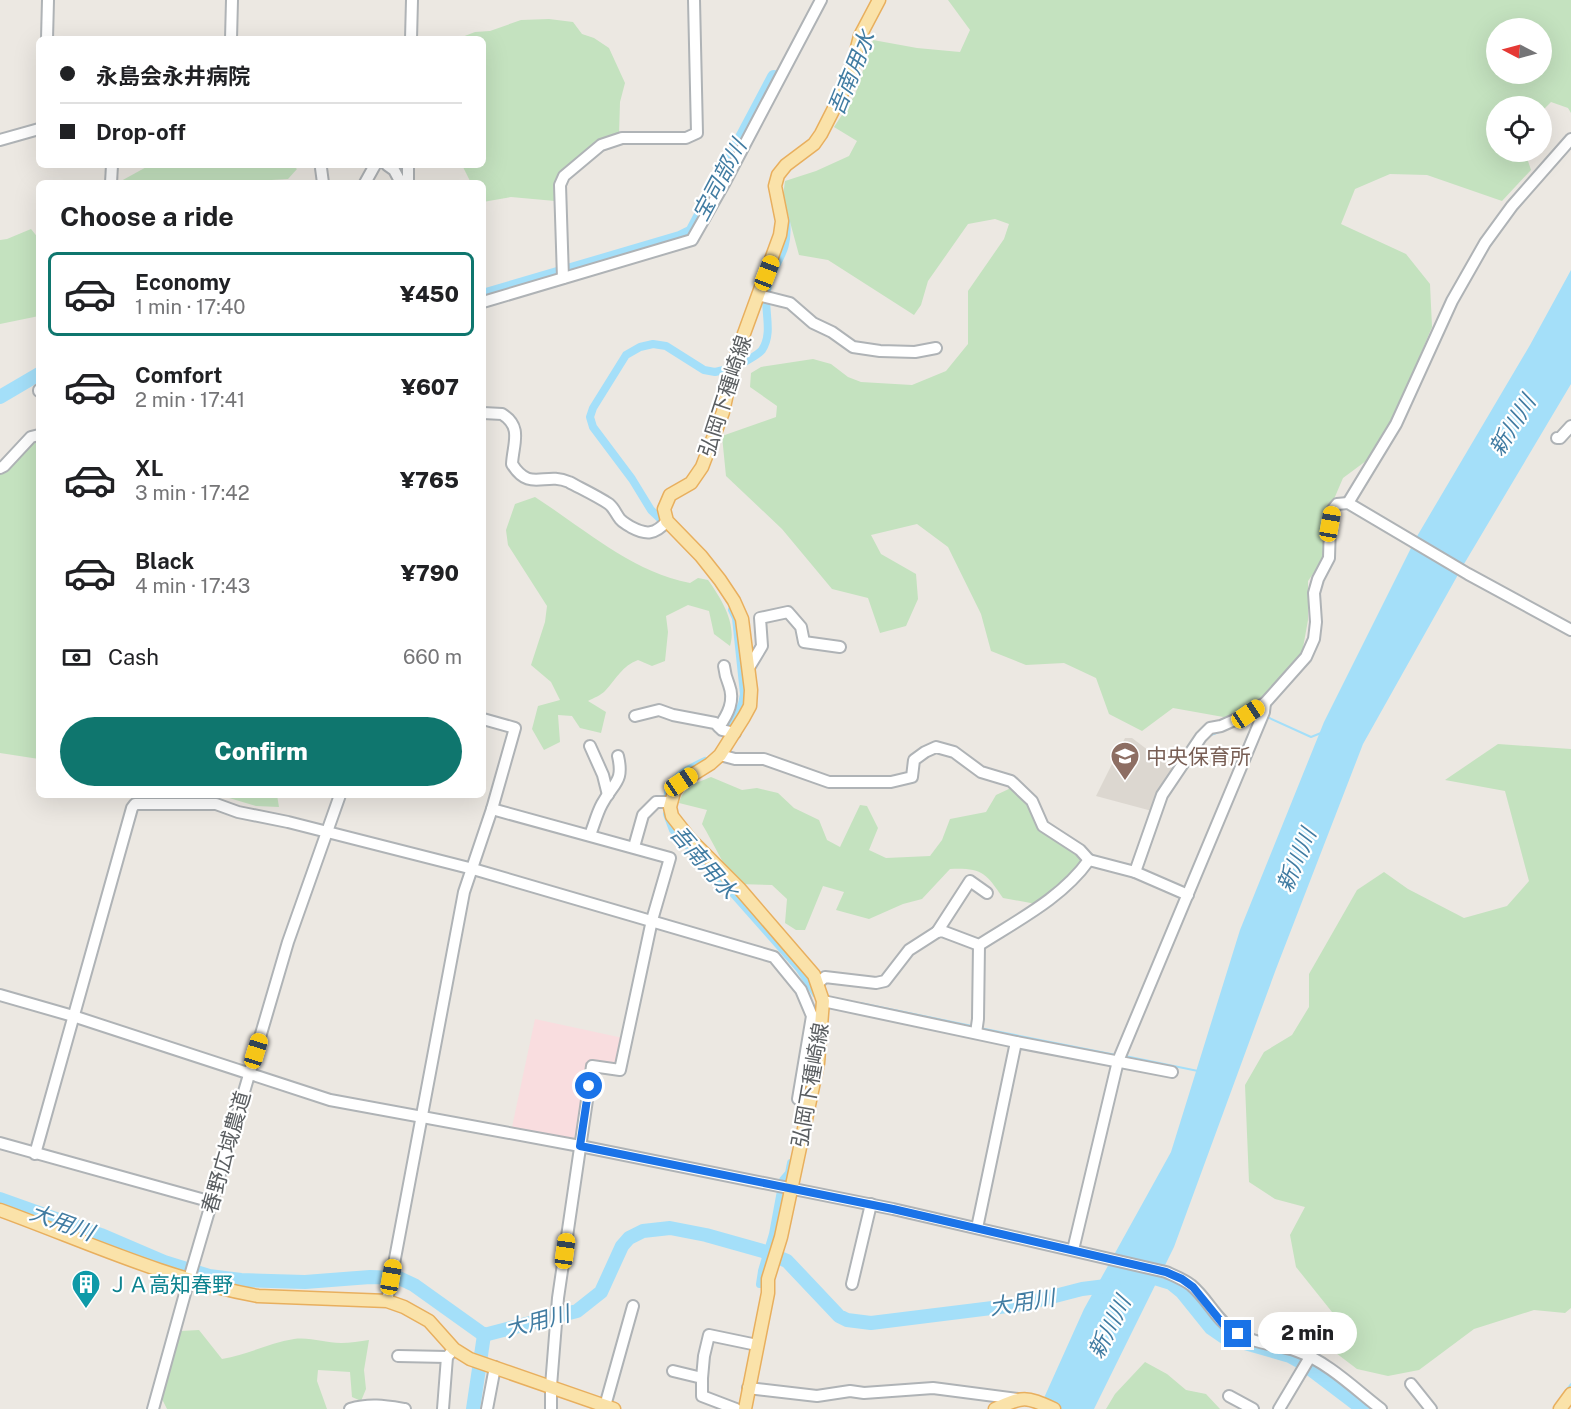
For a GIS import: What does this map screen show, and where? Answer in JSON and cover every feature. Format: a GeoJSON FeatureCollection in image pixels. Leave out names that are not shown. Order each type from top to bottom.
{"type":"FeatureCollection","features":[{"type":"Feature","properties":{"kind":"main road","name":"弘岡下種崎線"},"geometry":{"type":"LineString","coordinates":[[664,524],[664,509],[670,495],[692,483],[702,467],[723,412],[735,361],[763,297],[782,221],[775,186],[778,175],[786,165],[814,144],[821,134],[849,79],[860,36],[879,0]]}},
{"type":"Feature","properties":{"kind":"main road"},"geometry":{"type":"LineString","coordinates":[[664,524],[701,556],[734,601],[742,619],[752,690],[750,706],[726,730],[720,754],[710,764],[681,782],[667,801],[674,821],[739,888],[814,975],[813,988]]}},
{"type":"Feature","properties":{"kind":"main road","name":"弘岡下種崎線"},"geometry":{"type":"LineString","coordinates":[[745,1409],[755,1344],[770,1273],[781,1237],[784,1188],[805,1100],[818,1063],[813,988]]}},
{"type":"Feature","properties":{"kind":"main road"},"geometry":{"type":"LineString","coordinates":[[0,1210],[148,1267],[189,1280],[258,1296],[387,1296],[429,1321],[450,1353],[610,1408]]}},
{"type":"Feature","properties":{"kind":"main road"},"geometry":{"type":"LineString","coordinates":[[1560,1409],[1571,1394]]}},
{"type":"Feature","properties":{"kind":"main road"},"geometry":{"type":"LineString","coordinates":[[995,1409],[1018,1399],[1028,1398],[1054,1409]]}},
{"type":"Feature","properties":{"kind":"street"},"geometry":{"type":"LineString","coordinates":[[47,36],[48,0]]}},
{"type":"Feature","properties":{"kind":"street"},"geometry":{"type":"LineString","coordinates":[[231,36],[232,0]]}},
{"type":"Feature","properties":{"kind":"street"},"geometry":{"type":"LineString","coordinates":[[411,36],[412,0]]}},
{"type":"Feature","properties":{"kind":"street"},"geometry":{"type":"LineString","coordinates":[[563,278],[560,185],[564,176],[601,145],[622,138],[686,138],[697,133],[694,0]]}},
{"type":"Feature","properties":{"kind":"street"},"geometry":{"type":"LineString","coordinates":[[486,301],[692,240],[821,0]]}},
{"type":"Feature","properties":{"kind":"street"},"geometry":{"type":"LineString","coordinates":[[0,140],[36,130]]}},
{"type":"Feature","properties":{"kind":"street"},"geometry":{"type":"LineString","coordinates":[[1348,503],[1396,424],[1452,301],[1485,243],[1512,206],[1571,139]]}},
{"type":"Feature","properties":{"kind":"street"},"geometry":{"type":"LineString","coordinates":[[321,168],[323,180]]}},
{"type":"Feature","properties":{"kind":"street"},"geometry":{"type":"LineString","coordinates":[[763,297],[790,303],[813,323],[832,332],[853,347],[880,351],[915,352],[936,348]]}},
{"type":"Feature","properties":{"kind":"street"},"geometry":{"type":"LineString","coordinates":[[486,413],[502,414],[513,424],[516,431],[516,442],[512,464],[525,478],[533,481],[559,479],[568,482],[612,506],[621,521],[641,532],[648,533],[664,524]]}},
{"type":"Feature","properties":{"kind":"street"},"geometry":{"type":"LineString","coordinates":[[1557,438],[1560,438],[1571,426]]}},
{"type":"Feature","properties":{"kind":"street"},"geometry":{"type":"LineString","coordinates":[[0,468],[31,437],[36,436]]}},
{"type":"Feature","properties":{"kind":"street"},"geometry":{"type":"LineString","coordinates":[[1135,872],[1162,795],[1201,737],[1210,728],[1221,726],[1248,714],[1265,703],[1306,657],[1314,639],[1316,622],[1314,592],[1329,558],[1333,509],[1337,504],[1348,503],[1468,574],[1568,628],[1571,615]]}},
{"type":"Feature","properties":{"kind":"street"},"geometry":{"type":"LineString","coordinates":[[750,666],[762,646],[760,618],[788,612],[801,627],[804,642],[840,646]]}},
{"type":"Feature","properties":{"kind":"street"},"geometry":{"type":"LineString","coordinates":[[635,716],[659,710],[715,723],[726,730],[731,698],[724,666]]}},
{"type":"Feature","properties":{"kind":"street"},"geometry":{"type":"LineString","coordinates":[[1072,1250],[1120,1057],[1264,712],[1265,703]]}},
{"type":"Feature","properties":{"kind":"street"},"geometry":{"type":"LineString","coordinates":[[387,1296],[464,892],[492,809],[515,728],[486,720]]}},
{"type":"Feature","properties":{"kind":"street"},"geometry":{"type":"LineString","coordinates":[[590,746],[603,776],[608,795]]}},
{"type":"Feature","properties":{"kind":"street"},"geometry":{"type":"LineString","coordinates":[[720,754],[735,759],[764,759],[829,782],[891,782],[912,777],[914,760],[925,752],[936,747],[954,752],[981,772],[1011,781],[1032,801],[1043,826],[1080,850],[1089,860],[1135,872],[1188,895]]}},
{"type":"Feature","properties":{"kind":"street"},"geometry":{"type":"LineString","coordinates":[[590,835],[602,805],[617,782],[621,771],[618,756]]}},
{"type":"Feature","properties":{"kind":"street","name":"春野広域農道"},"geometry":{"type":"LineString","coordinates":[[153,1409],[288,942],[339,798]]}},
{"type":"Feature","properties":{"kind":"street"},"geometry":{"type":"LineString","coordinates":[[634,847],[643,815],[656,802],[667,801]]}},
{"type":"Feature","properties":{"kind":"street"},"geometry":{"type":"LineString","coordinates":[[35,1154],[135,804],[216,804],[238,812],[328,828],[473,868],[774,957],[813,988],[976,1033],[1016,1042],[1120,1057],[1172,1072]]}},
{"type":"Feature","properties":{"kind":"street"},"geometry":{"type":"LineString","coordinates":[[492,809],[670,858],[652,921],[620,1070],[592,1066],[558,1298],[551,1409]]}},
{"type":"Feature","properties":{"kind":"street"},"geometry":{"type":"LineString","coordinates":[[979,945],[1063,890],[1089,860]]}},
{"type":"Feature","properties":{"kind":"street"},"geometry":{"type":"LineString","coordinates":[[805,1100],[813,988],[825,977],[876,983],[885,981],[909,950],[937,932],[970,881],[987,893]]}},
{"type":"Feature","properties":{"kind":"street"},"geometry":{"type":"LineString","coordinates":[[937,932],[942,931],[979,945]]}},
{"type":"Feature","properties":{"kind":"street"},"geometry":{"type":"LineString","coordinates":[[976,1033],[979,945]]}},
{"type":"Feature","properties":{"kind":"street"},"geometry":{"type":"LineString","coordinates":[[0,995],[73,1016],[330,1100],[580,1146],[872,1204],[1166,1272],[1193,1287],[1223,1324],[1238,1334],[1251,1341],[1297,1351],[1309,1360],[1334,1372],[1381,1409]]}},
{"type":"Feature","properties":{"kind":"street"},"geometry":{"type":"LineString","coordinates":[[977,1228],[1016,1042]]}},
{"type":"Feature","properties":{"kind":"street"},"geometry":{"type":"LineString","coordinates":[[0,1143],[212,1202]]}},
{"type":"Feature","properties":{"kind":"street"},"geometry":{"type":"LineString","coordinates":[[852,1284],[872,1204]]}},
{"type":"Feature","properties":{"kind":"street"},"geometry":{"type":"LineString","coordinates":[[610,1408],[633,1306]]}},
{"type":"Feature","properties":{"kind":"street"},"geometry":{"type":"LineString","coordinates":[[736,1409],[702,1396],[704,1356],[709,1335],[755,1344]]}},
{"type":"Feature","properties":{"kind":"street"},"geometry":{"type":"LineString","coordinates":[[398,1356],[450,1353],[443,1409]]}},
{"type":"Feature","properties":{"kind":"street"},"geometry":{"type":"LineString","coordinates":[[1279,1409],[1309,1360]]}},
{"type":"Feature","properties":{"kind":"street"},"geometry":{"type":"LineString","coordinates":[[487,1409],[493,1367]]}},
{"type":"Feature","properties":{"kind":"street"},"geometry":{"type":"LineString","coordinates":[[673,1371],[702,1378]]}},
{"type":"Feature","properties":{"kind":"street"},"geometry":{"type":"LineString","coordinates":[[1411,1384],[1431,1409]]}},
{"type":"Feature","properties":{"kind":"street"},"geometry":{"type":"LineString","coordinates":[[748,1388],[816,1396],[850,1391],[864,1393],[933,1388],[1018,1399]]}},
{"type":"Feature","properties":{"kind":"street"},"geometry":{"type":"LineString","coordinates":[[1229,1396],[1253,1409]]}},
{"type":"Feature","properties":{"kind":"street"},"geometry":{"type":"LineString","coordinates":[[351,1409],[378,1404],[405,1409]]}},
{"type":"Feature","properties":{"kind":"shaded area"},"geometry":{"type":"Polygon","coordinates":[[[1125,738],[1132,738],[1173,769],[1152,811],[1096,796],[1125,738]]]}},
{"type":"Feature","properties":{"kind":"shaded area"},"geometry":{"type":"Polygon","coordinates":[[[535,1019],[623,1038],[618,1067],[589,1064],[577,1141],[512,1127],[535,1019]]]}},
{"type":"Feature","properties":{"kind":"green space"},"geometry":{"type":"Polygon","coordinates":[[[948,0],[1571,0],[1571,113],[1568,108],[1552,102],[1552,96],[1486,96],[1486,162],[1528,162],[1531,170],[1502,201],[1427,175],[1390,174],[1355,189],[1341,224],[1406,254],[1430,284],[1432,327],[1391,424],[1370,458],[1343,478],[1328,513],[1329,551],[1308,581],[1308,620],[1301,659],[1272,690],[1229,718],[1173,708],[1142,731],[1109,714],[1096,678],[1064,663],[1026,665],[991,651],[981,614],[948,547],[917,524],[871,535],[881,554],[916,574],[918,599],[906,626],[880,633],[868,598],[832,589],[782,529],[726,476],[722,436],[776,417],[777,406],[750,387],[751,373],[761,367],[813,359],[831,364],[848,377],[861,382],[912,385],[946,371],[968,344],[968,291],[1004,239],[1009,224],[995,219],[968,224],[928,281],[921,305],[914,315],[828,260],[799,255],[783,196],[785,181],[816,171],[849,156],[857,141],[834,127],[855,95],[873,40],[917,48],[960,52],[970,30],[948,0]]]}},
{"type":"Feature","properties":{"kind":"green space"},"geometry":{"type":"Polygon","coordinates":[[[549,19],[573,22],[582,34],[594,38],[609,48],[625,83],[620,102],[619,135],[572,165],[555,201],[511,197],[486,201],[486,180],[470,180],[464,168],[486,168],[486,36],[465,36],[475,32],[490,31],[521,20],[549,19]]]}},
{"type":"Feature","properties":{"kind":"green space"},"geometry":{"type":"Polygon","coordinates":[[[145,168],[297,169],[288,179],[123,180],[145,168]]]}},
{"type":"Feature","properties":{"kind":"green space"},"geometry":{"type":"Polygon","coordinates":[[[31,229],[36,235],[36,317],[0,324],[0,240],[31,229]]]}},
{"type":"Feature","properties":{"kind":"green space"},"geometry":{"type":"Polygon","coordinates":[[[36,442],[36,759],[0,753],[0,472],[13,464],[36,442]]]}},
{"type":"Feature","properties":{"kind":"green space"},"geometry":{"type":"Polygon","coordinates":[[[535,497],[609,547],[648,569],[690,583],[698,578],[708,580],[723,603],[730,620],[732,638],[730,646],[714,634],[709,611],[688,605],[666,616],[668,632],[665,661],[652,666],[638,660],[632,663],[603,692],[588,701],[606,712],[601,733],[580,728],[572,716],[558,715],[560,742],[544,750],[532,729],[538,706],[560,700],[551,682],[531,665],[545,622],[547,606],[508,545],[506,530],[515,504],[535,497]]]}},
{"type":"Feature","properties":{"kind":"green space"},"geometry":{"type":"Polygon","coordinates":[[[1498,744],[1571,749],[1571,1308],[1565,1313],[1534,1310],[1474,1329],[1419,1370],[1388,1376],[1357,1369],[1332,1350],[1336,1317],[1296,1267],[1290,1235],[1305,1207],[1275,1199],[1249,1182],[1245,1085],[1264,1052],[1292,1035],[1309,1007],[1309,974],[1357,890],[1384,872],[1408,889],[1464,918],[1507,906],[1529,881],[1505,791],[1445,780],[1498,744]]]}},
{"type":"Feature","properties":{"kind":"green space"},"geometry":{"type":"Polygon","coordinates":[[[711,777],[742,790],[757,788],[778,793],[794,808],[819,820],[827,840],[840,847],[860,805],[867,806],[878,828],[869,850],[886,858],[930,856],[942,840],[950,819],[986,812],[996,795],[1011,788],[1030,807],[1036,826],[1056,839],[1071,845],[1085,864],[1036,904],[1003,898],[992,882],[982,873],[969,869],[950,869],[922,899],[903,904],[869,919],[836,910],[844,892],[823,886],[805,930],[796,930],[785,923],[787,899],[772,885],[737,884],[702,824],[707,810],[679,803],[687,789],[711,777]]]}},
{"type":"Feature","properties":{"kind":"green space"},"geometry":{"type":"Polygon","coordinates":[[[131,798],[188,798],[156,801],[131,798]]]}},
{"type":"Feature","properties":{"kind":"green space"},"geometry":{"type":"Polygon","coordinates":[[[229,798],[278,798],[279,807],[256,806],[229,798]]]}},
{"type":"Feature","properties":{"kind":"green space"},"geometry":{"type":"Polygon","coordinates":[[[199,1330],[222,1359],[294,1339],[341,1343],[369,1340],[364,1370],[366,1389],[361,1401],[352,1397],[350,1372],[318,1370],[317,1381],[327,1409],[167,1409],[162,1399],[181,1331],[199,1330]]]}},
{"type":"Feature","properties":{"kind":"green space"},"geometry":{"type":"Polygon","coordinates":[[[1145,1362],[1167,1374],[1186,1390],[1206,1394],[1220,1409],[1106,1409],[1115,1394],[1145,1362]]]}},
{"type":"Feature","properties":{"kind":"water","name":"新川川"},"geometry":{"type":"Polygon","coordinates":[[[1571,270],[1571,384],[1464,564],[1363,744],[1276,969],[1174,1247],[1094,1409],[1039,1409],[1084,1309],[1171,1152],[1240,930],[1324,722],[1416,538],[1530,345],[1571,270]]]}},
{"type":"Feature","properties":{"kind":"waterway","name":"宝司部川"},"geometry":{"type":"LineString","coordinates":[[486,295],[680,238],[692,232],[774,77]]}},
{"type":"Feature","properties":{"kind":"waterway","name":"吾南用水"},"geometry":{"type":"LineString","coordinates":[[743,363],[760,352],[765,343],[768,328],[767,290],[769,280],[783,251],[787,232],[786,220]]}},
{"type":"Feature","properties":{"kind":"waterway","name":"吾南用水"},"geometry":{"type":"LineString","coordinates":[[668,526],[651,510],[632,479],[593,427],[590,417],[593,408],[626,355],[640,347],[653,344],[666,346],[704,370],[715,372],[728,369]]}},
{"type":"Feature","properties":{"kind":"waterway","name":"宝司部川"},"geometry":{"type":"LineString","coordinates":[[0,397],[36,376]]}},
{"type":"Feature","properties":{"kind":"waterway","name":"吾南用水"},"geometry":{"type":"LineString","coordinates":[[726,736],[742,704],[744,694],[736,618],[732,610]]}},
{"type":"Feature","properties":{"kind":"waterway"},"geometry":{"type":"LineString","coordinates":[[1265,716],[1311,737],[1321,733]]}},
{"type":"Feature","properties":{"kind":"waterway"},"geometry":{"type":"LineString","coordinates":[[1211,735],[1222,731]]}},
{"type":"Feature","properties":{"kind":"waterway","name":"吾南用水"},"geometry":{"type":"LineString","coordinates":[[667,798],[672,784],[680,775],[705,761]]}},
{"type":"Feature","properties":{"kind":"waterway","name":"吾南用水"},"geometry":{"type":"LineString","coordinates":[[667,814],[673,830],[723,882],[799,968],[816,994]]}},
{"type":"Feature","properties":{"kind":"waterway"},"geometry":{"type":"LineString","coordinates":[[860,1003],[972,1026]]}},
{"type":"Feature","properties":{"kind":"waterway"},"geometry":{"type":"LineString","coordinates":[[980,1028],[1116,1055]]}},
{"type":"Feature","properties":{"kind":"waterway"},"geometry":{"type":"LineString","coordinates":[[1125,1056],[1198,1071]]}},
{"type":"Feature","properties":{"kind":"waterway","name":"吾南用水"},"geometry":{"type":"LineString","coordinates":[[760,1284],[773,1234],[783,1180],[789,1173],[791,1163]]}},
{"type":"Feature","properties":{"kind":"waterway","name":"大用川"},"geometry":{"type":"LineString","coordinates":[[0,1199],[101,1235],[164,1262],[209,1276],[241,1280],[305,1282],[370,1277],[399,1278],[414,1285],[484,1335],[577,1311],[601,1292],[622,1246],[629,1238],[643,1231],[670,1228],[706,1235],[763,1251],[787,1261],[839,1316],[847,1320],[871,1323],[1024,1304],[1082,1289],[1114,1285]]}},
{"type":"Feature","properties":{"kind":"waterway"},"geometry":{"type":"LineString","coordinates":[[1142,1274],[1171,1283],[1182,1292],[1211,1328],[1224,1337],[1290,1356],[1363,1409]]}},
{"type":"Feature","properties":{"kind":"waterway"},"geometry":{"type":"LineString","coordinates":[[473,1409],[484,1335]]}},
{"type":"Feature","properties":{"kind":"waterway"},"geometry":{"type":"LineString","coordinates":[[1565,1392],[1571,1384]]}},
{"type":"Feature","properties":{"kind":"place","name":"中央保育所"},"geometry":{"type":"Point","coordinates":[1125,782]}},
{"type":"Feature","properties":{"kind":"place","name":"ＪＡ高知春野"},"geometry":{"type":"Point","coordinates":[86,1310]}},
{"type":"Feature","properties":{"kind":"route"},"geometry":{"type":"LineString","coordinates":[[589,1086],[580,1146],[790,1190],[856,1201],[1166,1272],[1193,1287],[1223,1324],[1238,1334]]}}]}
